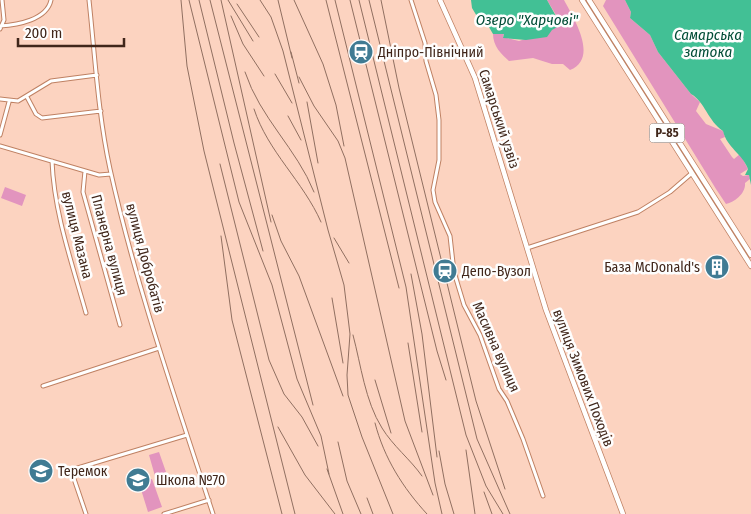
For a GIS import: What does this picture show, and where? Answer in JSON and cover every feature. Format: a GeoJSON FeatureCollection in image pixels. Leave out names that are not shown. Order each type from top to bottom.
{"type":"FeatureCollection","features":[{"type":"Feature","properties":{"kind":"main road","name":"Самарський узвіз"},"geometry":{"type":"LineString","coordinates":[[440,0],[466,57],[483,101],[527,249]]}},
{"type":"Feature","properties":{"kind":"main road","name":"Р-85"},"geometry":{"type":"LineString","coordinates":[[582,0],[751,266]]}},
{"type":"Feature","properties":{"kind":"main road","name":"Р-85"},"geometry":{"type":"LineString","coordinates":[[589,0],[751,255]]}},
{"type":"Feature","properties":{"kind":"main road","name":"вулиця Зимових Походів"},"geometry":{"type":"LineString","coordinates":[[527,249],[552,327],[623,514]]}},
{"type":"Feature","properties":{"kind":"street"},"geometry":{"type":"LineString","coordinates":[[0,27],[4,20],[2,0]]}},
{"type":"Feature","properties":{"kind":"street"},"geometry":{"type":"LineString","coordinates":[[0,27],[39,16],[47,9],[51,0]]}},
{"type":"Feature","properties":{"kind":"street","name":"вулиця Добробатів"},"geometry":{"type":"LineString","coordinates":[[88,0],[101,111],[111,174],[138,280],[213,514]]}},
{"type":"Feature","properties":{"kind":"street","name":"Масивна вулиця"},"geometry":{"type":"LineString","coordinates":[[411,0],[425,43],[426,61],[436,95],[439,120],[439,160],[434,190],[435,202],[450,236],[454,272],[464,305],[480,335],[499,389],[507,401],[520,431],[543,496]]}},
{"type":"Feature","properties":{"kind":"street"},"geometry":{"type":"LineString","coordinates":[[0,99],[9,102],[18,101],[51,81],[97,75]]}},
{"type":"Feature","properties":{"kind":"street"},"geometry":{"type":"LineString","coordinates":[[27,97],[36,114],[42,118],[101,111]]}},
{"type":"Feature","properties":{"kind":"street"},"geometry":{"type":"LineString","coordinates":[[0,135],[9,102]]}},
{"type":"Feature","properties":{"kind":"street"},"geometry":{"type":"LineString","coordinates":[[0,146],[99,175],[111,174]]}},
{"type":"Feature","properties":{"kind":"street","name":"вулиця Мазана"},"geometry":{"type":"LineString","coordinates":[[52,161],[57,206],[86,313]]}},
{"type":"Feature","properties":{"kind":"street","name":"Планерна вулиця"},"geometry":{"type":"LineString","coordinates":[[85,170],[83,192],[120,325]]}},
{"type":"Feature","properties":{"kind":"street"},"geometry":{"type":"LineString","coordinates":[[527,249],[638,212],[670,192],[692,173]]}},
{"type":"Feature","properties":{"kind":"street"},"geometry":{"type":"LineString","coordinates":[[43,386],[159,348]]}},
{"type":"Feature","properties":{"kind":"street"},"geometry":{"type":"LineString","coordinates":[[86,514],[71,470],[187,435]]}},
{"type":"Feature","properties":{"kind":"street"},"geometry":{"type":"LineString","coordinates":[[164,514],[209,500]]}},
{"type":"Feature","properties":{"kind":"shaded area"},"geometry":{"type":"Polygon","coordinates":[[[547,0],[564,0],[582,38],[583,57],[570,70],[563,64],[552,64],[533,58],[509,61],[500,53],[494,42],[493,34],[504,34],[503,37],[519,41],[552,30],[559,20],[547,0]]]}},
{"type":"Feature","properties":{"kind":"shaded area"},"geometry":{"type":"Polygon","coordinates":[[[606,0],[625,0],[631,12],[630,18],[650,35],[658,52],[691,94],[700,102],[696,111],[706,124],[723,131],[725,137],[720,139],[734,159],[740,154],[748,169],[740,174],[743,176],[749,175],[750,179],[745,183],[742,194],[733,201],[726,204],[716,189],[603,6],[606,0]]]}},
{"type":"Feature","properties":{"kind":"shaded area"},"geometry":{"type":"Polygon","coordinates":[[[5,187],[26,195],[22,206],[1,198],[5,187]]]}},
{"type":"Feature","properties":{"kind":"shaded area"},"geometry":{"type":"Polygon","coordinates":[[[159,452],[166,472],[155,476],[149,455],[159,452]]]}},
{"type":"Feature","properties":{"kind":"shaded area"},"geometry":{"type":"Polygon","coordinates":[[[152,479],[162,507],[148,512],[139,483],[152,479]]]}},
{"type":"Feature","properties":{"kind":"water","name":"Озеро \"Харчові\""},"geometry":{"type":"Polygon","coordinates":[[[471,0],[547,0],[561,25],[552,30],[547,37],[526,40],[503,38],[504,34],[493,34],[486,22],[478,18],[472,8],[471,0]]]}},
{"type":"Feature","properties":{"kind":"water","name":"Самарська затока"},"geometry":{"type":"Polygon","coordinates":[[[625,0],[751,0],[751,185],[749,175],[745,175],[748,169],[745,163],[728,142],[723,131],[658,52],[650,35],[630,18],[631,12],[625,0]]]}},
{"type":"Feature","properties":{"kind":"railway"},"geometry":{"type":"LineString","coordinates":[[181,0],[187,66],[204,151],[295,514]]}},
{"type":"Feature","properties":{"kind":"railway"},"geometry":{"type":"LineString","coordinates":[[189,0],[239,202],[272,285],[297,379],[321,436],[329,474]]}},
{"type":"Feature","properties":{"kind":"railway"},"geometry":{"type":"LineString","coordinates":[[199,0],[263,251]]}},
{"type":"Feature","properties":{"kind":"railway"},"geometry":{"type":"LineString","coordinates":[[210,0],[313,405]]}},
{"type":"Feature","properties":{"kind":"railway"},"geometry":{"type":"LineString","coordinates":[[221,0],[271,222]]}},
{"type":"Feature","properties":{"kind":"railway"},"geometry":{"type":"LineString","coordinates":[[228,0],[253,41]]}},
{"type":"Feature","properties":{"kind":"railway"},"geometry":{"type":"LineString","coordinates":[[260,0],[271,17],[283,51],[328,230],[344,285],[350,334],[347,375],[348,395],[362,437],[393,514]]}},
{"type":"Feature","properties":{"kind":"railway"},"geometry":{"type":"LineString","coordinates":[[278,0],[292,58]]}},
{"type":"Feature","properties":{"kind":"railway"},"geometry":{"type":"LineString","coordinates":[[294,0],[323,64],[336,105],[344,146]]}},
{"type":"Feature","properties":{"kind":"railway"},"geometry":{"type":"LineString","coordinates":[[326,0],[399,288]]}},
{"type":"Feature","properties":{"kind":"railway"},"geometry":{"type":"LineString","coordinates":[[335,0],[406,287],[435,483],[442,514]]}},
{"type":"Feature","properties":{"kind":"railway"},"geometry":{"type":"LineString","coordinates":[[350,0],[437,351],[446,380]]}},
{"type":"Feature","properties":{"kind":"railway"},"geometry":{"type":"LineString","coordinates":[[359,0],[466,435],[486,486],[503,514]]}},
{"type":"Feature","properties":{"kind":"railway"},"geometry":{"type":"LineString","coordinates":[[369,0],[477,439],[510,514]]}},
{"type":"Feature","properties":{"kind":"railway"},"geometry":{"type":"LineString","coordinates":[[381,0],[399,88],[476,401],[505,489]]}},
{"type":"Feature","properties":{"kind":"railway"},"geometry":{"type":"LineString","coordinates":[[237,4],[259,37]]}},
{"type":"Feature","properties":{"kind":"railway"},"geometry":{"type":"LineString","coordinates":[[231,16],[243,44],[264,76]]}},
{"type":"Feature","properties":{"kind":"railway"},"geometry":{"type":"LineString","coordinates":[[291,52],[299,83]]}},
{"type":"Feature","properties":{"kind":"railway"},"geometry":{"type":"LineString","coordinates":[[245,72],[260,104],[307,176],[314,192]]}},
{"type":"Feature","properties":{"kind":"railway"},"geometry":{"type":"LineString","coordinates":[[275,74],[292,103]]}},
{"type":"Feature","properties":{"kind":"railway"},"geometry":{"type":"LineString","coordinates":[[299,77],[314,106],[338,141],[345,158],[405,421],[433,495]]}},
{"type":"Feature","properties":{"kind":"railway"},"geometry":{"type":"LineString","coordinates":[[307,102],[318,163]]}},
{"type":"Feature","properties":{"kind":"railway"},"geometry":{"type":"LineString","coordinates":[[254,109],[268,139],[314,207],[321,222]]}},
{"type":"Feature","properties":{"kind":"railway"},"geometry":{"type":"LineString","coordinates":[[288,116],[301,140]]}},
{"type":"Feature","properties":{"kind":"railway"},"geometry":{"type":"LineString","coordinates":[[220,164],[269,360],[284,394],[302,417],[318,446]]}},
{"type":"Feature","properties":{"kind":"railway"},"geometry":{"type":"LineString","coordinates":[[272,215],[281,241],[299,276],[343,396]]}},
{"type":"Feature","properties":{"kind":"railway"},"geometry":{"type":"LineString","coordinates":[[221,236],[232,320],[282,514]]}},
{"type":"Feature","properties":{"kind":"railway"},"geometry":{"type":"LineString","coordinates":[[334,238],[349,263]]}},
{"type":"Feature","properties":{"kind":"railway"},"geometry":{"type":"LineString","coordinates":[[411,274],[422,334],[437,457]]}},
{"type":"Feature","properties":{"kind":"railway"},"geometry":{"type":"LineString","coordinates":[[332,298],[343,363]]}},
{"type":"Feature","properties":{"kind":"railway"},"geometry":{"type":"LineString","coordinates":[[353,335],[367,395],[376,417],[391,441],[422,476]]}},
{"type":"Feature","properties":{"kind":"railway"},"geometry":{"type":"LineString","coordinates":[[408,343],[422,432]]}},
{"type":"Feature","properties":{"kind":"railway"},"geometry":{"type":"LineString","coordinates":[[375,380],[391,433]]}},
{"type":"Feature","properties":{"kind":"railway"},"geometry":{"type":"LineString","coordinates":[[375,423],[395,472],[427,514]]}},
{"type":"Feature","properties":{"kind":"railway"},"geometry":{"type":"LineString","coordinates":[[278,427],[305,475],[335,514]]}},
{"type":"Feature","properties":{"kind":"railway"},"geometry":{"type":"LineString","coordinates":[[338,442],[347,481],[361,514]]}},
{"type":"Feature","properties":{"kind":"railway"},"geometry":{"type":"LineString","coordinates":[[466,450],[475,514]]}},
{"type":"Feature","properties":{"kind":"railway"},"geometry":{"type":"LineString","coordinates":[[439,451],[445,484],[454,514]]}},
{"type":"Feature","properties":{"kind":"railway"},"geometry":{"type":"LineString","coordinates":[[327,469],[343,514]]}},
{"type":"Feature","properties":{"kind":"railway"},"geometry":{"type":"LineString","coordinates":[[484,492],[492,514]]}},
{"type":"Feature","properties":{"kind":"railway"},"geometry":{"type":"LineString","coordinates":[[367,498],[373,514]]}},
{"type":"Feature","properties":{"kind":"place","name":"Дніпро-Північний"},"geometry":{"type":"Point","coordinates":[361,52]}},
{"type":"Feature","properties":{"kind":"place","name":"База McDonald's"},"geometry":{"type":"Point","coordinates":[717,267]}},
{"type":"Feature","properties":{"kind":"place","name":"Депо-Вузол"},"geometry":{"type":"Point","coordinates":[445,271]}},
{"type":"Feature","properties":{"kind":"place","name":"Теремок"},"geometry":{"type":"Point","coordinates":[41,471]}},
{"type":"Feature","properties":{"kind":"place","name":"Школа №70"},"geometry":{"type":"Point","coordinates":[138,480]}}]}
